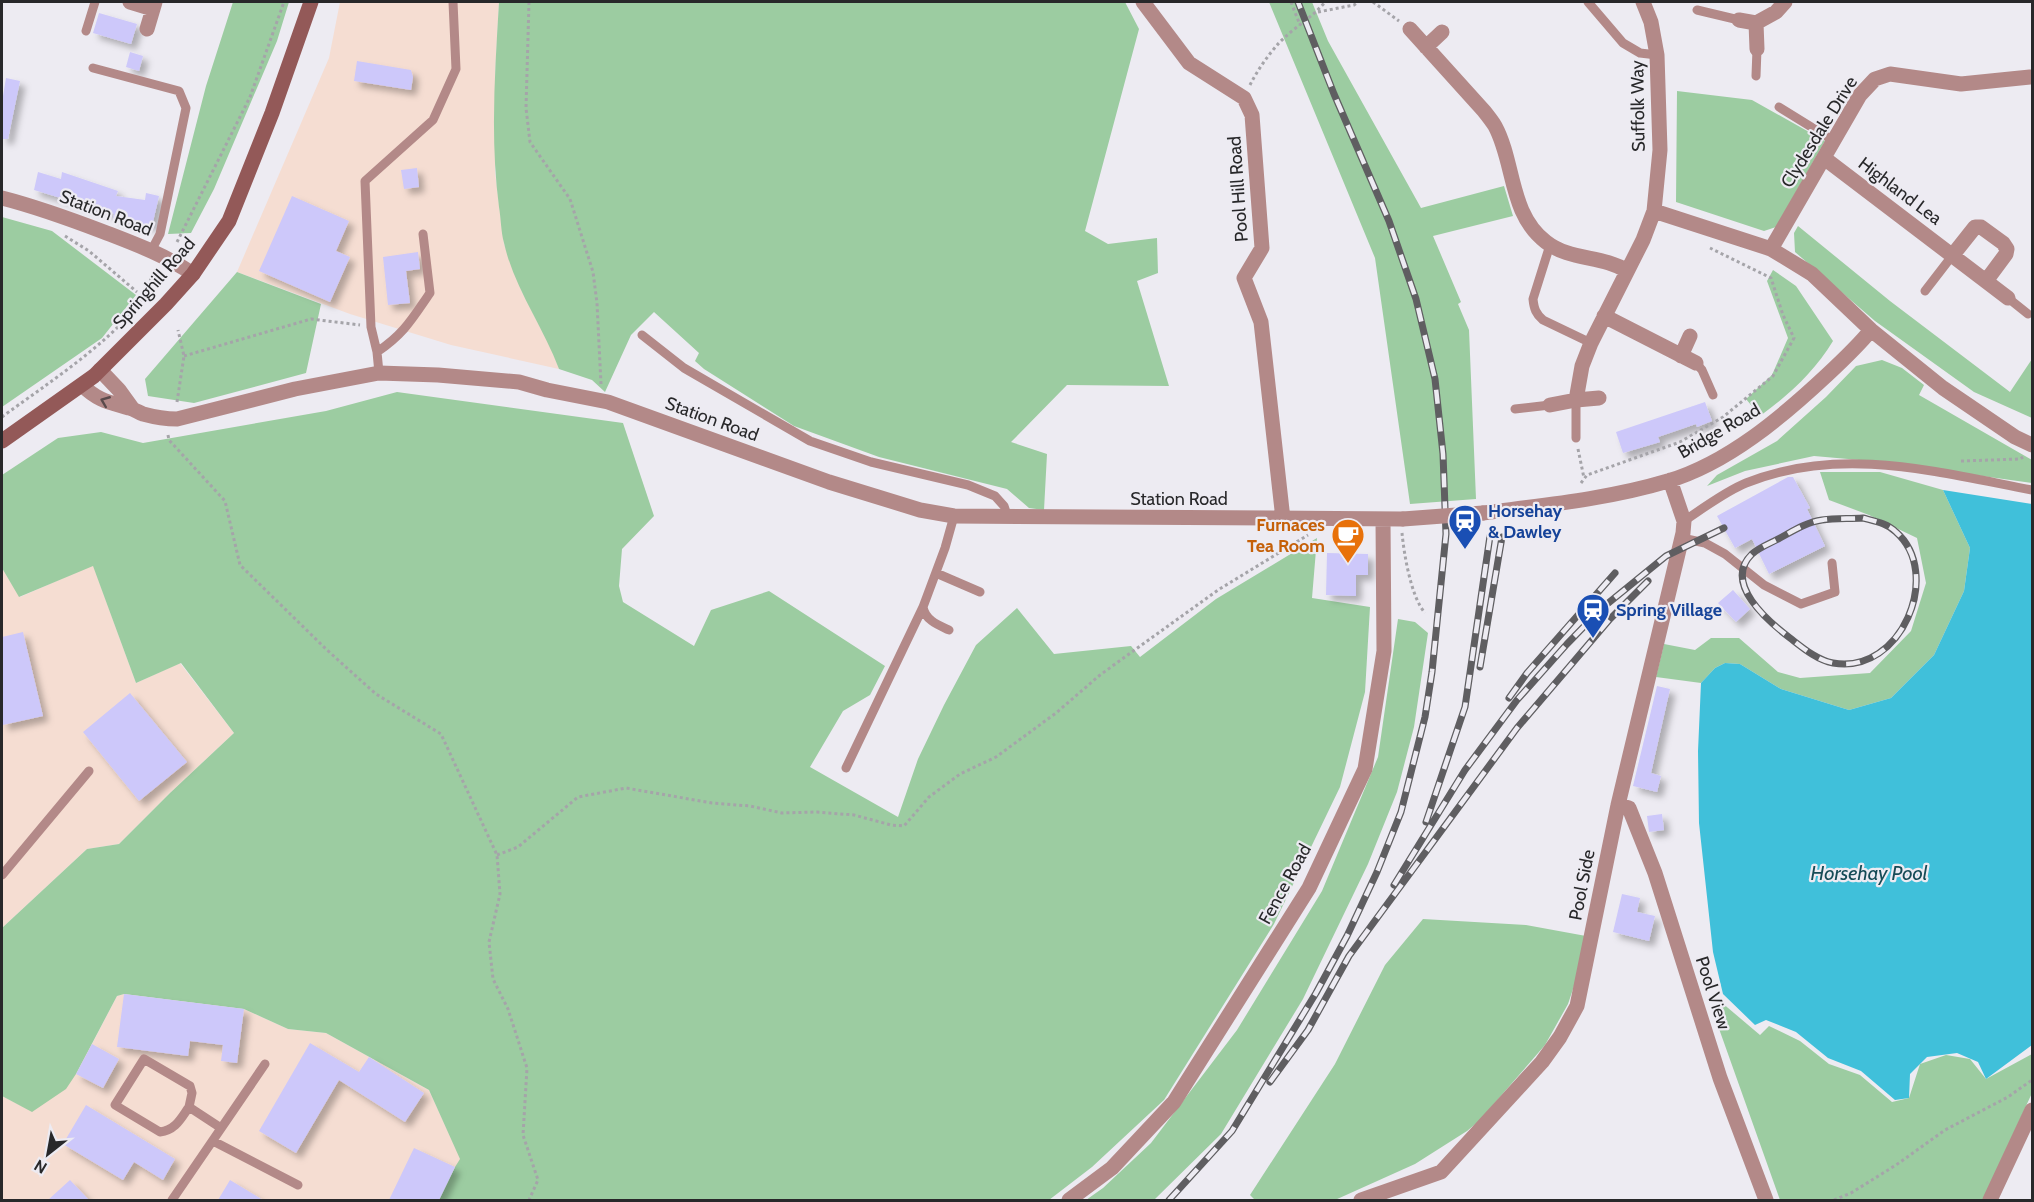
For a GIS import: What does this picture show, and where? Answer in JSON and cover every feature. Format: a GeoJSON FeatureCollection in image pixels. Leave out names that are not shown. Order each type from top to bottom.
{"type":"FeatureCollection","features":[{"type":"Feature","properties":{"kind":"main road","name":"Springhill Road"},"geometry":{"type":"LineString","coordinates":[[2,441],[100,370],[193,274],[229,221],[272,113],[311,2]]}},
{"type":"Feature","properties":{"kind":"street"},"geometry":{"type":"LineString","coordinates":[[130,2],[154,5],[147,29]]}},
{"type":"Feature","properties":{"kind":"street"},"geometry":{"type":"LineString","coordinates":[[1143,2],[1190,63],[1244,98]]}},
{"type":"Feature","properties":{"kind":"street","name":"Suffolk Way"},"geometry":{"type":"LineString","coordinates":[[1576,400],[1582,366],[1591,343],[1643,240],[1654,211],[1660,150],[1657,55],[1651,22],[1643,2]]}},
{"type":"Feature","properties":{"kind":"street"},"geometry":{"type":"LineString","coordinates":[[1739,20],[1756,23],[1776,12],[1785,2]]}},
{"type":"Feature","properties":{"kind":"street"},"geometry":{"type":"LineString","coordinates":[[1756,23],[1757,49]]}},
{"type":"Feature","properties":{"kind":"street"},"geometry":{"type":"LineString","coordinates":[[1410,29],[1495,125],[1520,207],[1530,226],[1550,245],[1568,254],[1605,261],[1627,271]]}},
{"type":"Feature","properties":{"kind":"street"},"geometry":{"type":"LineString","coordinates":[[1426,47],[1442,32]]}},
{"type":"Feature","properties":{"kind":"street","name":"Clydesdale Drive"},"geometry":{"type":"LineString","coordinates":[[1771,249],[1865,89],[1875,79],[1899,74],[1924,80],[1978,84],[2032,76]]}},
{"type":"Feature","properties":{"kind":"street","name":"Pool Hill Road"},"geometry":{"type":"LineString","coordinates":[[1244,98],[1252,115],[1262,248],[1244,278],[1261,322],[1283,519]]}},
{"type":"Feature","properties":{"kind":"street","name":"Highland Lea"},"geometry":{"type":"LineString","coordinates":[[1824,158],[2008,298]]}},
{"type":"Feature","properties":{"kind":"street","name":"Station Road"},"geometry":{"type":"LineString","coordinates":[[2,198],[56,214],[167,257],[193,274]]}},
{"type":"Feature","properties":{"kind":"street"},"geometry":{"type":"LineString","coordinates":[[1654,211],[1771,249],[1812,274],[1871,330],[1943,388],[2015,437],[2029,451]]}},
{"type":"Feature","properties":{"kind":"street"},"geometry":{"type":"LineString","coordinates":[[1952,256],[1975,227],[1981,227],[2003,243],[2007,249],[2006,254],[1986,281]]}},
{"type":"Feature","properties":{"kind":"street"},"geometry":{"type":"LineString","coordinates":[[1604,316],[1696,363]]}},
{"type":"Feature","properties":{"kind":"street","name":"Bridge Road"},"geometry":{"type":"LineString","coordinates":[[1283,519],[1383,520],[1483,513],[1614,494],[1670,480],[1711,462],[1767,428],[1795,405],[1871,330]]}},
{"type":"Feature","properties":{"kind":"street"},"geometry":{"type":"LineString","coordinates":[[1681,356],[1690,336]]}},
{"type":"Feature","properties":{"kind":"street"},"geometry":{"type":"LineString","coordinates":[[100,370],[132,408]]}},
{"type":"Feature","properties":{"kind":"street","name":"Station Road"},"geometry":{"type":"LineString","coordinates":[[82,385],[101,400],[149,415],[177,419],[295,389],[379,373],[519,382],[600,400],[829,482],[920,510],[954,516],[1008,518],[1283,519]]}},
{"type":"Feature","properties":{"kind":"street"},"geometry":{"type":"LineString","coordinates":[[1550,405],[1599,398]]}},
{"type":"Feature","properties":{"kind":"street","name":"Pool Side"},"geometry":{"type":"LineString","coordinates":[[1361,1200],[1441,1172],[1542,1062],[1560,1037],[1577,1006],[1618,805],[1682,538],[1684,521],[1670,480]]}},
{"type":"Feature","properties":{"kind":"street","name":"Fence Road"},"geometry":{"type":"LineString","coordinates":[[1069,1200],[1112,1168],[1174,1102],[1309,888],[1365,769],[1384,651],[1383,520]]}},
{"type":"Feature","properties":{"kind":"street","name":"Pool View"},"geometry":{"type":"LineString","coordinates":[[1618,805],[1629,808],[1655,873],[1720,1078],[1766,1200]]}},
{"type":"Feature","properties":{"kind":"street"},"geometry":{"type":"LineString","coordinates":[[1989,1200],[2032,1110]]}},
{"type":"Feature","properties":{"kind":"lane"},"geometry":{"type":"LineString","coordinates":[[86,31],[95,2]]}},
{"type":"Feature","properties":{"kind":"lane"},"geometry":{"type":"LineString","coordinates":[[379,373],[371,327],[365,181],[433,120],[456,69],[453,2]]}},
{"type":"Feature","properties":{"kind":"lane"},"geometry":{"type":"LineString","coordinates":[[1588,2],[1623,43],[1640,53],[1657,55]]}},
{"type":"Feature","properties":{"kind":"lane"},"geometry":{"type":"LineString","coordinates":[[1697,10],[1739,20]]}},
{"type":"Feature","properties":{"kind":"lane"},"geometry":{"type":"LineString","coordinates":[[1756,76],[1757,49]]}},
{"type":"Feature","properties":{"kind":"lane"},"geometry":{"type":"LineString","coordinates":[[93,68],[179,91],[186,108],[160,234],[151,251]]}},
{"type":"Feature","properties":{"kind":"lane"},"geometry":{"type":"LineString","coordinates":[[1779,107],[1834,141]]}},
{"type":"Feature","properties":{"kind":"lane"},"geometry":{"type":"LineString","coordinates":[[377,352],[396,340],[430,293],[423,234]]}},
{"type":"Feature","properties":{"kind":"lane"},"geometry":{"type":"LineString","coordinates":[[1550,245],[1533,299],[1534,307],[1543,320],[1591,343]]}},
{"type":"Feature","properties":{"kind":"lane"},"geometry":{"type":"LineString","coordinates":[[1925,291],[1952,256]]}},
{"type":"Feature","properties":{"kind":"lane"},"geometry":{"type":"LineString","coordinates":[[2008,298],[2028,314]]}},
{"type":"Feature","properties":{"kind":"lane"},"geometry":{"type":"LineString","coordinates":[[642,335],[684,368],[810,441],[871,462],[968,485],[995,496],[1004,506],[1008,518]]}},
{"type":"Feature","properties":{"kind":"lane"},"geometry":{"type":"LineString","coordinates":[[1696,363],[1702,370],[1713,394]]}},
{"type":"Feature","properties":{"kind":"lane"},"geometry":{"type":"LineString","coordinates":[[1576,400],[1576,438]]}},
{"type":"Feature","properties":{"kind":"lane"},"geometry":{"type":"LineString","coordinates":[[1515,409],[1550,405]]}},
{"type":"Feature","properties":{"kind":"lane"},"geometry":{"type":"LineString","coordinates":[[1684,521],[1744,483],[1797,467],[1818,465],[1867,463],[1912,467],[2032,490]]}},
{"type":"Feature","properties":{"kind":"lane"},"geometry":{"type":"LineString","coordinates":[[846,768],[923,607],[954,516]]}},
{"type":"Feature","properties":{"kind":"lane"},"geometry":{"type":"LineString","coordinates":[[1682,538],[1705,543],[1731,559],[1764,585],[1801,604],[1835,592],[1832,563]]}},
{"type":"Feature","properties":{"kind":"lane"},"geometry":{"type":"LineString","coordinates":[[936,573],[980,592]]}},
{"type":"Feature","properties":{"kind":"lane"},"geometry":{"type":"LineString","coordinates":[[923,607],[924,614],[932,622],[949,630]]}},
{"type":"Feature","properties":{"kind":"lane"},"geometry":{"type":"LineString","coordinates":[[2,875],[89,771]]}},
{"type":"Feature","properties":{"kind":"lane"},"geometry":{"type":"LineString","coordinates":[[144,1059],[190,1086],[192,1093],[189,1107],[177,1125],[160,1132],[115,1105],[144,1059]]}},
{"type":"Feature","properties":{"kind":"lane"},"geometry":{"type":"LineString","coordinates":[[172,1200],[265,1064]]}},
{"type":"Feature","properties":{"kind":"lane"},"geometry":{"type":"LineString","coordinates":[[189,1107],[221,1128]]}},
{"type":"Feature","properties":{"kind":"lane"},"geometry":{"type":"LineString","coordinates":[[213,1141],[298,1185]]}},
{"type":"Feature","properties":{"kind":"path"},"geometry":{"type":"LineString","coordinates":[[177,242],[250,97],[284,2]]}},
{"type":"Feature","properties":{"kind":"path"},"geometry":{"type":"LineString","coordinates":[[529,2],[526,108],[530,142],[570,199],[593,272],[597,303],[601,388]]}},
{"type":"Feature","properties":{"kind":"path"},"geometry":{"type":"LineString","coordinates":[[1291,2],[1300,25]]}},
{"type":"Feature","properties":{"kind":"path"},"geometry":{"type":"LineString","coordinates":[[1244,98],[1255,76],[1280,42],[1316,13],[1325,2]]}},
{"type":"Feature","properties":{"kind":"path"},"geometry":{"type":"LineString","coordinates":[[1316,13],[1354,5],[1358,2]]}},
{"type":"Feature","properties":{"kind":"path"},"geometry":{"type":"LineString","coordinates":[[1373,2],[1410,29]]}},
{"type":"Feature","properties":{"kind":"path"},"geometry":{"type":"LineString","coordinates":[[65,236],[89,251],[137,292]]}},
{"type":"Feature","properties":{"kind":"path"},"geometry":{"type":"LineString","coordinates":[[2,417],[96,347],[138,307],[149,288],[151,278]]}},
{"type":"Feature","properties":{"kind":"path"},"geometry":{"type":"LineString","coordinates":[[184,356],[311,319],[371,327]]}},
{"type":"Feature","properties":{"kind":"path"},"geometry":{"type":"LineString","coordinates":[[177,404],[184,356],[178,330]]}},
{"type":"Feature","properties":{"kind":"path"},"geometry":{"type":"LineString","coordinates":[[168,435],[169,440],[225,501],[240,565],[376,694],[441,734],[497,855],[500,894],[489,942],[493,979],[508,1010],[527,1068],[523,1135],[538,1180],[531,1199]]}},
{"type":"Feature","properties":{"kind":"path"},"geometry":{"type":"LineString","coordinates":[[1576,438],[1584,479]]}},
{"type":"Feature","properties":{"kind":"path"},"geometry":{"type":"LineString","coordinates":[[1956,462],[2020,459],[2029,451]]}},
{"type":"Feature","properties":{"kind":"path"},"geometry":{"type":"LineString","coordinates":[[1403,519],[1402,536],[1412,587],[1418,605],[1425,613]]}},
{"type":"Feature","properties":{"kind":"path"},"geometry":{"type":"LineString","coordinates":[[497,855],[518,847],[578,797],[626,788],[712,803],[750,806],[782,813],[817,812],[854,815],[891,825],[904,826],[929,797],[960,774],[996,757],[1056,713],[1100,675],[1218,590],[1332,520]]}},
{"type":"Feature","properties":{"kind":"path"},"geometry":{"type":"LineString","coordinates":[[1834,1200],[1851,1193],[1896,1166],[1946,1130],[2008,1097],[2032,1080]]}},
{"type":"Feature","properties":{"kind":"shaded area"},"geometry":{"type":"Polygon","coordinates":[[[340,2],[499,2],[495,75],[495,172],[504,244],[522,292],[552,350],[559,369],[451,345],[350,314],[237,272],[329,58],[340,2]]]}},
{"type":"Feature","properties":{"kind":"shaded area"},"geometry":{"type":"Polygon","coordinates":[[[93,565],[136,683],[180,663],[234,733],[119,844],[87,849],[2,928],[2,568],[20,597],[93,565]]]}},
{"type":"Feature","properties":{"kind":"shaded area"},"geometry":{"type":"Polygon","coordinates":[[[124,994],[244,1009],[288,1029],[326,1033],[429,1090],[461,1160],[455,1167],[439,1200],[2,1200],[2,1096],[32,1111],[92,1044],[117,996],[124,994]]]}},
{"type":"Feature","properties":{"kind":"green space"},"geometry":{"type":"Polygon","coordinates":[[[233,2],[289,2],[277,41],[214,189],[191,233],[168,234],[206,86],[233,2]]]}},
{"type":"Feature","properties":{"kind":"green space"},"geometry":{"type":"Polygon","coordinates":[[[499,2],[1125,2],[1139,29],[1085,231],[1108,244],[1157,238],[1158,273],[1137,281],[1169,386],[1067,385],[1011,442],[1047,454],[1044,510],[1029,508],[1007,489],[879,457],[794,426],[704,369],[695,361],[699,353],[654,312],[631,335],[605,392],[592,380],[559,369],[515,276],[502,234],[496,181],[494,130],[499,2]]]}},
{"type":"Feature","properties":{"kind":"green space"},"geometry":{"type":"Polygon","coordinates":[[[1269,2],[1312,2],[1328,41],[1421,208],[1504,186],[1513,216],[1433,236],[1461,302],[1458,304],[1469,330],[1476,499],[1410,504],[1375,258],[1269,2]]]}},
{"type":"Feature","properties":{"kind":"green space"},"geometry":{"type":"Polygon","coordinates":[[[1677,91],[1752,100],[1825,141],[1776,227],[1764,231],[1676,202],[1677,91]]]}},
{"type":"Feature","properties":{"kind":"green space"},"geometry":{"type":"Polygon","coordinates":[[[2,217],[52,231],[136,295],[102,338],[2,407],[2,217]]]}},
{"type":"Feature","properties":{"kind":"green space"},"geometry":{"type":"Polygon","coordinates":[[[1798,226],[1890,301],[2010,392],[2032,359],[2032,418],[1974,392],[1875,321],[1795,252],[1794,233],[1798,226]]]}},
{"type":"Feature","properties":{"kind":"green space"},"geometry":{"type":"Polygon","coordinates":[[[1773,270],[1796,286],[1833,341],[1818,363],[1800,382],[1760,416],[1746,399],[1772,375],[1788,338],[1767,281],[1773,270]]]}},
{"type":"Feature","properties":{"kind":"green space"},"geometry":{"type":"Polygon","coordinates":[[[237,272],[321,304],[306,373],[194,403],[148,396],[145,379],[237,272]]]}},
{"type":"Feature","properties":{"kind":"green space"},"geometry":{"type":"Polygon","coordinates":[[[1882,360],[1902,368],[1924,385],[1919,395],[2032,460],[2032,483],[1882,462],[1814,456],[1745,471],[1707,486],[1717,475],[1777,441],[1826,397],[1856,366],[1882,360]]]}},
{"type":"Feature","properties":{"kind":"green space"},"geometry":{"type":"Polygon","coordinates":[[[397,392],[623,423],[654,516],[622,549],[619,586],[623,602],[694,646],[711,610],[769,591],[885,666],[870,695],[843,711],[810,767],[898,817],[918,759],[976,645],[1017,608],[1054,654],[1131,646],[1140,657],[1216,599],[1317,538],[1312,598],[1370,607],[1365,692],[1340,787],[1274,924],[1164,1100],[1092,1167],[1049,1200],[439,1200],[460,1159],[429,1090],[326,1033],[288,1029],[244,1009],[124,994],[117,996],[66,1089],[32,1112],[2,1096],[2,928],[87,849],[119,844],[234,733],[181,663],[136,683],[93,566],[19,597],[2,568],[2,475],[58,438],[101,432],[143,443],[326,411],[397,392]]]}},
{"type":"Feature","properties":{"kind":"green space"},"geometry":{"type":"Polygon","coordinates":[[[1820,472],[1880,472],[1943,490],[1970,548],[1964,591],[1934,655],[1891,698],[1849,710],[1781,689],[1740,664],[1725,663],[1715,668],[1701,683],[1656,677],[1664,644],[1695,650],[1711,638],[1739,638],[1778,672],[1800,678],[1870,673],[1911,631],[1926,583],[1917,538],[1869,515],[1829,500],[1820,472]]]}},
{"type":"Feature","properties":{"kind":"green space"},"geometry":{"type":"Polygon","coordinates":[[[1398,619],[1415,622],[1428,633],[1414,727],[1397,792],[1368,864],[1303,999],[1221,1134],[1154,1200],[1086,1200],[1103,1188],[1151,1143],[1237,1030],[1322,891],[1378,757],[1398,619]]]}},
{"type":"Feature","properties":{"kind":"green space"},"geometry":{"type":"Polygon","coordinates":[[[1423,919],[1526,925],[1586,936],[1578,974],[1568,1004],[1545,1045],[1479,1121],[1415,1164],[1335,1200],[1255,1200],[1250,1195],[1335,1064],[1385,965],[1423,919]]]}},
{"type":"Feature","properties":{"kind":"green space"},"geometry":{"type":"Polygon","coordinates":[[[1721,1002],[1760,1035],[1769,1026],[1800,1041],[1829,1064],[1860,1075],[1892,1102],[1909,1098],[1920,1064],[1946,1055],[1970,1059],[1986,1079],[2032,1054],[2032,1093],[1983,1200],[1780,1200],[1712,1009],[1721,1002]]]}},
{"type":"Feature","properties":{"kind":"water","name":"Horsehay Pool"},"geometry":{"type":"Polygon","coordinates":[[[1943,490],[2032,504],[2032,1045],[1986,1079],[1978,1062],[1957,1053],[1927,1057],[1910,1074],[1909,1098],[1895,1100],[1861,1071],[1828,1058],[1796,1032],[1766,1020],[1755,1025],[1723,994],[1713,952],[1699,823],[1698,751],[1701,683],[1715,668],[1725,663],[1740,664],[1781,689],[1849,710],[1891,698],[1934,655],[1964,591],[1970,548],[1943,490]]]}},
{"type":"Feature","properties":{"kind":"building"},"geometry":{"type":"Polygon","coordinates":[[[99,13],[137,24],[131,44],[93,33],[99,13]]]}},
{"type":"Feature","properties":{"kind":"building"},"geometry":{"type":"Polygon","coordinates":[[[130,52],[143,56],[139,71],[126,67],[130,52]]]}},
{"type":"Feature","properties":{"kind":"building"},"geometry":{"type":"Polygon","coordinates":[[[357,61],[411,70],[413,77],[411,90],[354,81],[357,61]]]}},
{"type":"Feature","properties":{"kind":"building"},"geometry":{"type":"Polygon","coordinates":[[[6,78],[20,81],[8,139],[2,139],[2,102],[6,78]]]}},
{"type":"Feature","properties":{"kind":"building"},"geometry":{"type":"Polygon","coordinates":[[[417,168],[419,187],[404,189],[401,170],[417,168]]]}},
{"type":"Feature","properties":{"kind":"building"},"geometry":{"type":"Polygon","coordinates":[[[38,172],[61,179],[62,172],[118,191],[116,196],[145,200],[146,193],[159,196],[152,226],[113,218],[114,214],[34,190],[38,172]]]}},
{"type":"Feature","properties":{"kind":"building"},"geometry":{"type":"Polygon","coordinates":[[[292,196],[349,221],[336,251],[350,257],[330,302],[259,271],[292,196]]]}},
{"type":"Feature","properties":{"kind":"building"},"geometry":{"type":"Polygon","coordinates":[[[418,252],[420,269],[406,271],[410,303],[388,305],[383,257],[418,252]]]}},
{"type":"Feature","properties":{"kind":"building"},"geometry":{"type":"Polygon","coordinates":[[[1705,402],[1712,421],[1658,437],[1660,442],[1623,453],[1616,432],[1705,402]]]}},
{"type":"Feature","properties":{"kind":"building"},"geometry":{"type":"Polygon","coordinates":[[[1788,477],[1793,477],[1810,508],[1807,509],[1825,546],[1769,574],[1752,539],[1735,548],[1717,516],[1788,477]]]}},
{"type":"Feature","properties":{"kind":"building","name":"Furnaces Tea Room"},"geometry":{"type":"Polygon","coordinates":[[[1327,553],[1368,554],[1368,575],[1356,575],[1356,596],[1326,595],[1327,553]]]}},
{"type":"Feature","properties":{"kind":"building"},"geometry":{"type":"Polygon","coordinates":[[[1733,590],[1750,609],[1736,622],[1718,603],[1733,590]]]}},
{"type":"Feature","properties":{"kind":"building"},"geometry":{"type":"Polygon","coordinates":[[[23,632],[43,716],[3,725],[2,637],[23,632]]]}},
{"type":"Feature","properties":{"kind":"building"},"geometry":{"type":"Polygon","coordinates":[[[1657,686],[1670,689],[1651,773],[1661,776],[1657,792],[1633,786],[1657,686]]]}},
{"type":"Feature","properties":{"kind":"building"},"geometry":{"type":"Polygon","coordinates":[[[130,693],[187,762],[139,801],[83,732],[130,693]]]}},
{"type":"Feature","properties":{"kind":"building"},"geometry":{"type":"Polygon","coordinates":[[[1662,814],[1664,830],[1649,832],[1647,816],[1662,814]]]}},
{"type":"Feature","properties":{"kind":"building"},"geometry":{"type":"Polygon","coordinates":[[[1622,894],[1640,898],[1637,912],[1655,916],[1649,941],[1613,932],[1622,894]]]}},
{"type":"Feature","properties":{"kind":"building"},"geometry":{"type":"Polygon","coordinates":[[[124,994],[244,1009],[237,1063],[221,1061],[223,1045],[190,1041],[188,1056],[117,1047],[124,994]]]}},
{"type":"Feature","properties":{"kind":"building"},"geometry":{"type":"Polygon","coordinates":[[[310,1043],[359,1072],[369,1057],[424,1093],[405,1122],[339,1080],[296,1153],[259,1131],[310,1043]]]}},
{"type":"Feature","properties":{"kind":"building"},"geometry":{"type":"Polygon","coordinates":[[[92,1044],[119,1059],[103,1088],[76,1074],[92,1044]]]}},
{"type":"Feature","properties":{"kind":"building"},"geometry":{"type":"Polygon","coordinates":[[[86,1105],[175,1159],[163,1180],[134,1162],[123,1180],[63,1144],[86,1105]]]}},
{"type":"Feature","properties":{"kind":"building"},"geometry":{"type":"Polygon","coordinates":[[[414,1148],[455,1167],[439,1200],[389,1200],[414,1148]]]}},
{"type":"Feature","properties":{"kind":"building"},"geometry":{"type":"Polygon","coordinates":[[[70,1180],[89,1200],[48,1200],[70,1180]]]}},
{"type":"Feature","properties":{"kind":"building"},"geometry":{"type":"Polygon","coordinates":[[[230,1180],[263,1200],[218,1200],[230,1180]]]}},
{"type":"Feature","properties":{"kind":"railway"},"geometry":{"type":"LineString","coordinates":[[1169,1200],[1232,1131],[1316,993],[1347,936],[1377,872],[1401,812],[1425,717],[1432,672],[1446,534],[1443,454],[1435,379],[1416,299],[1389,221],[1334,94],[1298,2]]}},
{"type":"Feature","properties":{"kind":"railway"},"geometry":{"type":"LineString","coordinates":[[1863,518],[1889,526],[1910,550],[1916,571],[1915,595],[1908,617],[1896,638],[1879,653],[1857,662],[1833,663],[1805,650],[1761,612],[1745,589],[1742,577],[1744,565],[1758,549],[1816,521],[1863,518]]}},
{"type":"Feature","properties":{"kind":"railway"},"geometry":{"type":"LineString","coordinates":[[1394,885],[1465,770],[1517,700],[1567,644],[1601,609],[1666,556],[1724,528]]}},
{"type":"Feature","properties":{"kind":"railway"},"geometry":{"type":"LineString","coordinates":[[1426,822],[1465,707],[1490,536]]}},
{"type":"Feature","properties":{"kind":"railway"},"geometry":{"type":"LineString","coordinates":[[1480,667],[1502,537]]}},
{"type":"Feature","properties":{"kind":"railway"},"geometry":{"type":"LineString","coordinates":[[1509,698],[1527,673],[1615,573]]}},
{"type":"Feature","properties":{"kind":"railway"},"geometry":{"type":"LineString","coordinates":[[1270,1082],[1308,1030],[1349,956],[1517,728],[1610,619],[1648,581]]}},
{"type":"Feature","properties":{"kind":"place","name":"Horsehay & Dawley"},"geometry":{"type":"Point","coordinates":[1465,550]}},
{"type":"Feature","properties":{"kind":"place","name":"Furnaces Tea Room"},"geometry":{"type":"Point","coordinates":[1348,564]}},
{"type":"Feature","properties":{"kind":"place","name":"Spring Village"},"geometry":{"type":"Point","coordinates":[1593,639]}}]}
